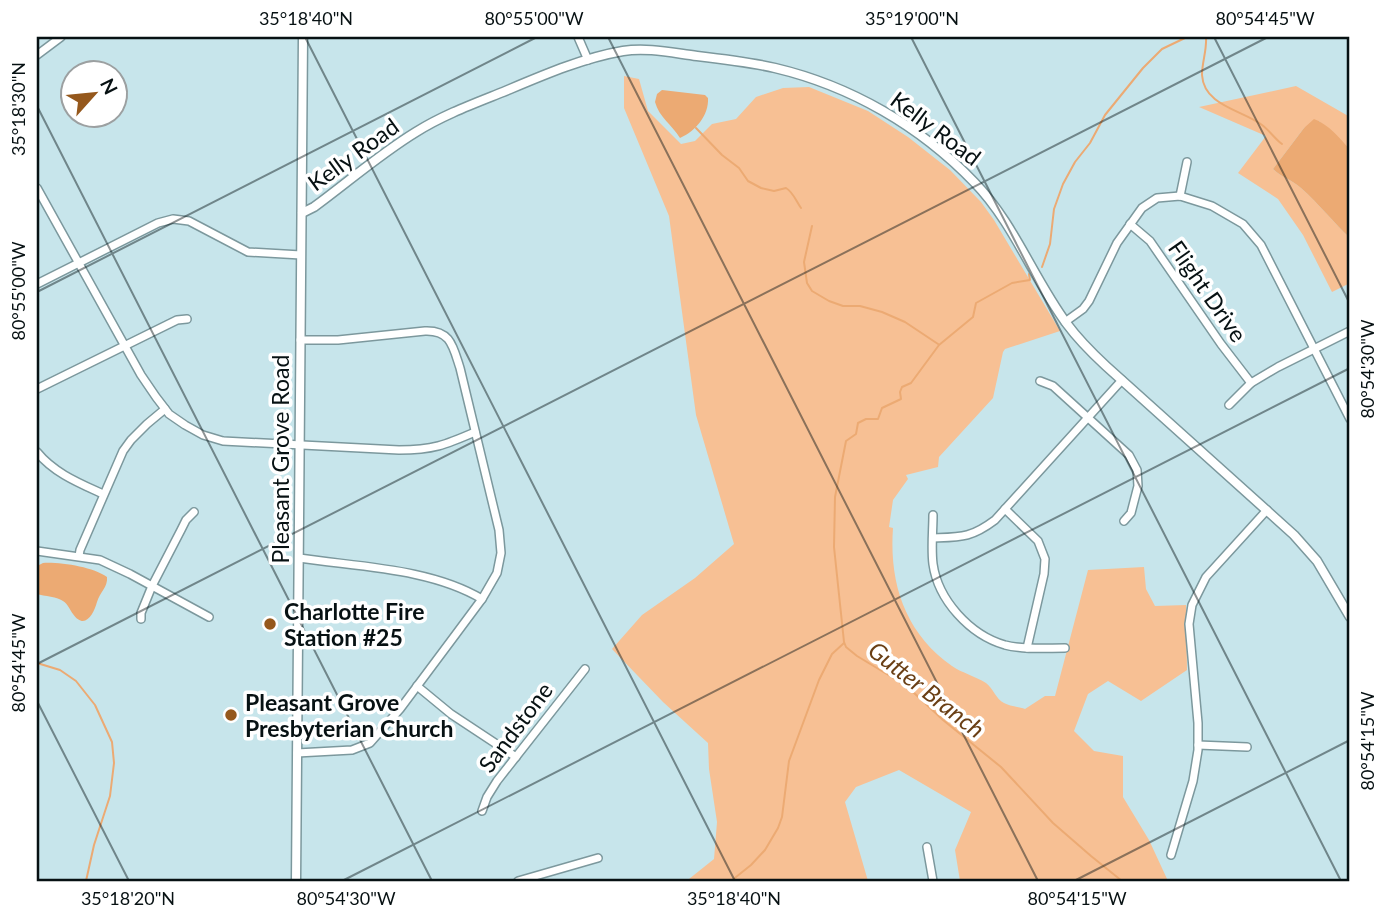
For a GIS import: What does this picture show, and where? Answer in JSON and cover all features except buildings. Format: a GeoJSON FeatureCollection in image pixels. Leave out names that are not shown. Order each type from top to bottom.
{"type":"FeatureCollection","features":[{"type":"Feature","properties":{"kind":"street"},"geometry":{"type":"LineString","coordinates":[[37,55],[61,37]]}},
{"type":"Feature","properties":{"kind":"street","name":"Pleasant Grove Road"},"geometry":{"type":"LineString","coordinates":[[296,881],[303,37]]}},
{"type":"Feature","properties":{"kind":"street"},"geometry":{"type":"LineString","coordinates":[[578,37],[588,60]]}},
{"type":"Feature","properties":{"kind":"street","name":"Kelly Road"},"geometry":{"type":"LineString","coordinates":[[302,213],[314,207],[394,147],[434,122],[530,80],[622,51],[639,50],[749,63],[783,70],[849,93],[883,109],[913,130],[962,170],[988,197],[1017,239],[1065,322],[1088,349],[1294,535],[1317,561],[1350,617]]}},
{"type":"Feature","properties":{"kind":"street"},"geometry":{"type":"LineString","coordinates":[[1180,196],[1187,162]]}},
{"type":"Feature","properties":{"kind":"street"},"geometry":{"type":"LineString","coordinates":[[37,188],[141,375],[164,409],[185,425],[203,435],[223,441],[372,449],[418,450],[441,446],[475,432]]}},
{"type":"Feature","properties":{"kind":"street"},"geometry":{"type":"LineString","coordinates":[[1065,322],[1089,301],[1113,248],[1142,208],[1153,200],[1166,196],[1180,196],[1212,206],[1242,224],[1261,245],[1350,419]]}},
{"type":"Feature","properties":{"kind":"street"},"geometry":{"type":"LineString","coordinates":[[37,284],[158,223],[173,219],[189,220],[248,252],[301,255]]}},
{"type":"Feature","properties":{"kind":"street","name":"Flight Drive"},"geometry":{"type":"LineString","coordinates":[[1130,225],[1150,241],[1251,383]]}},
{"type":"Feature","properties":{"kind":"street"},"geometry":{"type":"LineString","coordinates":[[37,389],[177,320],[187,319]]}},
{"type":"Feature","properties":{"kind":"street"},"geometry":{"type":"LineString","coordinates":[[297,753],[352,750],[370,743],[417,686],[482,599],[500,563],[496,514],[454,349],[448,339],[443,334],[425,331],[343,340],[300,340]]}},
{"type":"Feature","properties":{"kind":"street"},"geometry":{"type":"LineString","coordinates":[[1229,405],[1251,383],[1350,331]]}},
{"type":"Feature","properties":{"kind":"street"},"geometry":{"type":"LineString","coordinates":[[933,538],[958,537],[979,531],[995,520],[1122,380]]}},
{"type":"Feature","properties":{"kind":"street"},"geometry":{"type":"LineString","coordinates":[[1040,381],[1053,386],[1129,455],[1137,470],[1138,486],[1132,513],[1124,521]]}},
{"type":"Feature","properties":{"kind":"street"},"geometry":{"type":"LineString","coordinates":[[79,556],[123,451],[164,409]]}},
{"type":"Feature","properties":{"kind":"street"},"geometry":{"type":"LineString","coordinates":[[37,452],[50,467],[61,474],[103,494]]}},
{"type":"Feature","properties":{"kind":"street"},"geometry":{"type":"LineString","coordinates":[[1005,509],[1038,541],[1045,559],[1027,648]]}},
{"type":"Feature","properties":{"kind":"street"},"geometry":{"type":"LineString","coordinates":[[1171,855],[1193,781],[1198,745],[1189,624],[1192,605],[1206,577],[1267,510]]}},
{"type":"Feature","properties":{"kind":"street"},"geometry":{"type":"LineString","coordinates":[[141,619],[152,586],[186,520],[194,512]]}},
{"type":"Feature","properties":{"kind":"street"},"geometry":{"type":"LineString","coordinates":[[933,514],[933,564],[940,587],[955,611],[976,631],[1004,645],[1065,648]]}},
{"type":"Feature","properties":{"kind":"street"},"geometry":{"type":"LineString","coordinates":[[37,551],[79,556],[111,564],[209,617]]}},
{"type":"Feature","properties":{"kind":"street"},"geometry":{"type":"LineString","coordinates":[[299,558],[427,578],[457,587],[482,599]]}},
{"type":"Feature","properties":{"kind":"street","name":"Sandstone"},"geometry":{"type":"LineString","coordinates":[[482,811],[492,789],[585,669]]}},
{"type":"Feature","properties":{"kind":"street"},"geometry":{"type":"LineString","coordinates":[[417,686],[451,714],[516,757]]}},
{"type":"Feature","properties":{"kind":"street"},"geometry":{"type":"LineString","coordinates":[[1198,745],[1247,747]]}},
{"type":"Feature","properties":{"kind":"street"},"geometry":{"type":"LineString","coordinates":[[927,847],[933,881]]}},
{"type":"Feature","properties":{"kind":"street"},"geometry":{"type":"LineString","coordinates":[[518,881],[598,858]]}},
{"type":"Feature","properties":{"kind":"shaded area"},"geometry":{"type":"Polygon","coordinates":[[[624,76],[639,79],[648,111],[681,144],[695,141],[712,124],[736,119],[756,97],[783,88],[809,87],[868,111],[908,137],[950,170],[981,202],[994,220],[1060,331],[1005,349],[993,398],[939,457],[938,467],[906,475],[908,479],[893,500],[889,527],[893,528],[892,548],[898,587],[912,622],[936,653],[956,668],[986,683],[1004,703],[1025,709],[1045,696],[1055,696],[1088,570],[1144,567],[1146,589],[1155,606],[1186,605],[1187,670],[1141,701],[1108,681],[1088,694],[1074,731],[1094,751],[1123,756],[1123,797],[1149,840],[1168,881],[960,881],[955,850],[971,812],[899,770],[856,787],[845,802],[868,881],[677,881],[689,879],[714,859],[717,822],[708,743],[663,702],[612,649],[642,615],[695,578],[734,544],[696,415],[669,216],[624,108],[624,76]]]}},
{"type":"Feature","properties":{"kind":"shaded area"},"geometry":{"type":"Polygon","coordinates":[[[1296,86],[1350,117],[1350,150],[1319,121],[1304,128],[1273,169],[1301,188],[1350,238],[1350,283],[1332,292],[1303,235],[1278,199],[1238,173],[1266,136],[1199,107],[1296,86]]]}},
{"type":"Feature","properties":{"kind":"shaded area"},"geometry":{"type":"Polygon","coordinates":[[[662,90],[705,95],[708,98],[700,122],[680,138],[655,102],[657,94],[662,90]]]}},
{"type":"Feature","properties":{"kind":"shaded area"},"geometry":{"type":"Polygon","coordinates":[[[1314,119],[1329,128],[1350,150],[1350,238],[1301,188],[1273,169],[1314,119]]]}},
{"type":"Feature","properties":{"kind":"shaded area"},"geometry":{"type":"Polygon","coordinates":[[[43,563],[76,566],[94,570],[107,577],[94,611],[85,621],[77,619],[61,600],[37,594],[37,566],[43,563]]]}},
{"type":"Feature","properties":{"kind":"waterway","name":"Gutter Branch"},"geometry":{"type":"LineString","coordinates":[[1042,267],[1050,244],[1054,209],[1075,162],[1090,143],[1105,115],[1143,68],[1162,49],[1187,37]]}},
{"type":"Feature","properties":{"kind":"waterway"},"geometry":{"type":"LineString","coordinates":[[1206,37],[1202,75],[1209,94],[1225,106],[1262,125],[1282,144]]}},
{"type":"Feature","properties":{"kind":"waterway"},"geometry":{"type":"LineString","coordinates":[[696,128],[739,168],[748,181],[774,191],[786,188],[801,208]]}},
{"type":"Feature","properties":{"kind":"waterway"},"geometry":{"type":"LineString","coordinates":[[812,226],[804,262],[807,283],[812,291],[843,306],[860,306],[882,312],[905,322],[938,344]]}},
{"type":"Feature","properties":{"kind":"waterway","name":"Gutter Branch"},"geometry":{"type":"LineString","coordinates":[[1029,274],[1030,280],[1012,283],[976,303],[973,317],[939,345],[911,383],[902,387],[901,399],[882,408],[878,419],[866,419],[858,423],[856,434],[846,441],[835,497],[834,547],[844,642],[857,656],[912,691],[1001,767],[1053,823],[1122,881]]}},
{"type":"Feature","properties":{"kind":"waterway"},"geometry":{"type":"LineString","coordinates":[[731,881],[765,850],[778,828],[782,817],[789,761],[819,680],[832,654],[844,643]]}},
{"type":"Feature","properties":{"kind":"waterway"},"geometry":{"type":"LineString","coordinates":[[37,663],[60,670],[76,681],[95,705],[112,742],[114,763],[110,796],[86,881]]}},
{"type":"Feature","properties":{"kind":"place","name":"Charlotte Fire Station #25"},"geometry":{"type":"Point","coordinates":[270,624]}},
{"type":"Feature","properties":{"kind":"place","name":"Pleasant Grove Presbyterian Church"},"geometry":{"type":"Point","coordinates":[231,715]}}]}
